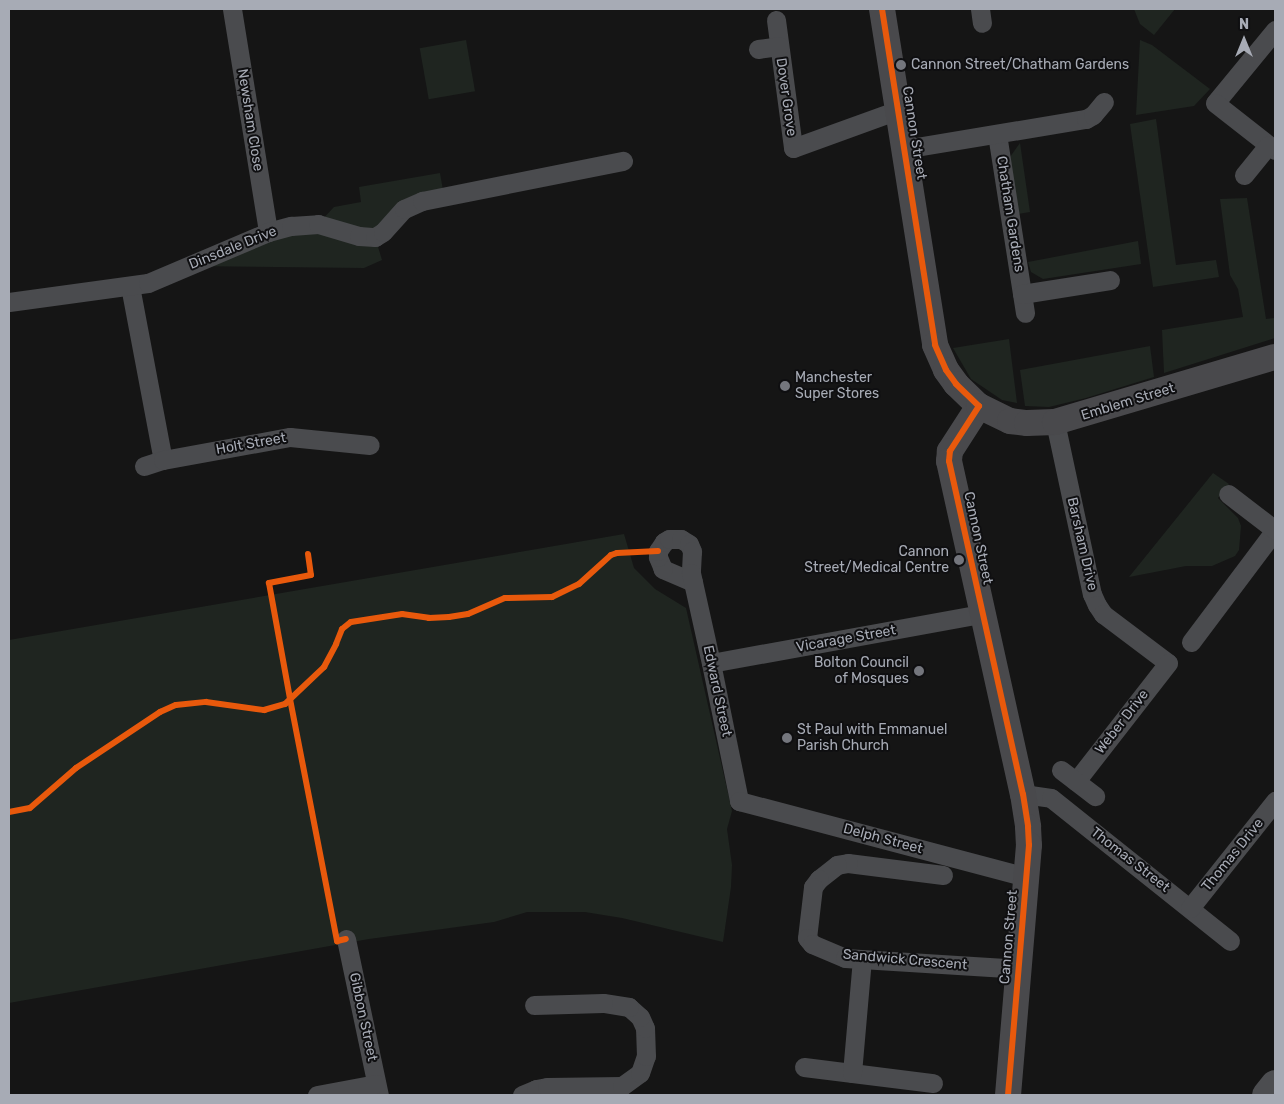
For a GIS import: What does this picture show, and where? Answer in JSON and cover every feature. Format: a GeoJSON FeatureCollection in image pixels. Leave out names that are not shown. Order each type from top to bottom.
{"type":"FeatureCollection","features":[{"type":"Feature","properties":{"kind":"main road"},"geometry":{"type":"LineString","coordinates":[[1266,1095],[1275,1084]]}},
{"type":"Feature","properties":{"kind":"street","name":"Newsham Close"},"geometry":{"type":"LineString","coordinates":[[232,9],[268,232]]}},
{"type":"Feature","properties":{"kind":"street","name":"Cannon Street"},"geometry":{"type":"LineString","coordinates":[[882,9],[935,345],[946,370],[956,384],[980,406],[950,451],[949,461],[981,614],[1023,794],[1029,845],[1008,1095]]}},
{"type":"Feature","properties":{"kind":"street","name":"Dover Grove"},"geometry":{"type":"LineString","coordinates":[[776,20],[792,148],[898,110]]}},
{"type":"Feature","properties":{"kind":"street"},"geometry":{"type":"LineString","coordinates":[[1244,176],[1272,148],[1215,103],[1275,30]]}},
{"type":"Feature","properties":{"kind":"street","name":"Dover Grove"},"geometry":{"type":"LineString","coordinates":[[758,49],[779,46]]}},
{"type":"Feature","properties":{"kind":"street"},"geometry":{"type":"LineString","coordinates":[[904,149],[1086,119],[1093,115],[1104,102]]}},
{"type":"Feature","properties":{"kind":"street","name":"Chatham Gardens"},"geometry":{"type":"LineString","coordinates":[[997,134],[1025,313]]}},
{"type":"Feature","properties":{"kind":"street","name":"Dinsdale Drive"},"geometry":{"type":"LineString","coordinates":[[9,302],[148,283],[268,232],[314,224],[332,226],[359,236],[374,237],[384,232],[404,210],[422,201],[623,161]]}},
{"type":"Feature","properties":{"kind":"street"},"geometry":{"type":"LineString","coordinates":[[1022,294],[1110,280]]}},
{"type":"Feature","properties":{"kind":"street"},"geometry":{"type":"LineString","coordinates":[[130,286],[163,460]]}},
{"type":"Feature","properties":{"kind":"street","name":"Emblem Street"},"geometry":{"type":"LineString","coordinates":[[980,406],[994,415],[1010,420],[1027,423],[1055,422],[1275,357]]}},
{"type":"Feature","properties":{"kind":"street","name":"Barsham Drive"},"geometry":{"type":"LineString","coordinates":[[1055,422],[1092,594],[1097,605],[1103,614],[1168,663]]}},
{"type":"Feature","properties":{"kind":"street","name":"Holt Street"},"geometry":{"type":"LineString","coordinates":[[144,466],[163,460],[290,437],[370,445]]}},
{"type":"Feature","properties":{"kind":"street"},"geometry":{"type":"LineString","coordinates":[[1191,642],[1275,530],[1228,494]]}},
{"type":"Feature","properties":{"kind":"street","name":"Edward Street"},"geometry":{"type":"LineString","coordinates":[[693,582],[739,801]]}},
{"type":"Feature","properties":{"kind":"street","name":"Vicarage Street"},"geometry":{"type":"LineString","coordinates":[[711,663],[981,614]]}},
{"type":"Feature","properties":{"kind":"street","name":"Weber Drive"},"geometry":{"type":"LineString","coordinates":[[1076,782],[1168,663]]}},
{"type":"Feature","properties":{"kind":"street"},"geometry":{"type":"LineString","coordinates":[[1061,770],[1095,796]]}},
{"type":"Feature","properties":{"kind":"street","name":"Thomas Street"},"geometry":{"type":"LineString","coordinates":[[1023,794],[1052,798],[1230,941]]}},
{"type":"Feature","properties":{"kind":"street","name":"Delph Street"},"geometry":{"type":"LineString","coordinates":[[739,801],[1026,877]]}},
{"type":"Feature","properties":{"kind":"street","name":"Thomas Drive"},"geometry":{"type":"LineString","coordinates":[[1190,908],[1275,801]]}},
{"type":"Feature","properties":{"kind":"street","name":"Sandwick Crescent"},"geometry":{"type":"LineString","coordinates":[[943,875],[848,863],[837,865],[819,879],[813,887],[807,938],[812,944],[838,956],[1019,969]]}},
{"type":"Feature","properties":{"kind":"street","name":"Gibbon Street"},"geometry":{"type":"LineString","coordinates":[[346,939],[378,1090]]}},
{"type":"Feature","properties":{"kind":"street"},"geometry":{"type":"LineString","coordinates":[[852,1073],[862,959]]}},
{"type":"Feature","properties":{"kind":"street"},"geometry":{"type":"LineString","coordinates":[[522,1095],[547,1087],[609,1091],[622,1086],[640,1073],[646,1056],[647,1038],[640,1017],[629,1007],[618,1004],[534,1005]]}},
{"type":"Feature","properties":{"kind":"street"},"geometry":{"type":"LineString","coordinates":[[804,1067],[933,1083]]}},
{"type":"Feature","properties":{"kind":"street"},"geometry":{"type":"LineString","coordinates":[[317,1095],[378,1090]]}},
{"type":"Feature","properties":{"kind":"shaded area"},"geometry":{"type":"Polygon","coordinates":[[[1134,9],[1175,9],[1154,35],[1140,24],[1134,9]]]}},
{"type":"Feature","properties":{"kind":"shaded area"},"geometry":{"type":"Polygon","coordinates":[[[466,40],[475,91],[429,99],[420,48],[466,40]]]}},
{"type":"Feature","properties":{"kind":"shaded area"},"geometry":{"type":"Polygon","coordinates":[[[1140,40],[1152,45],[1210,89],[1194,106],[1136,115],[1140,40]]]}},
{"type":"Feature","properties":{"kind":"shaded area"},"geometry":{"type":"Polygon","coordinates":[[[1156,119],[1176,265],[1216,260],[1219,277],[1153,287],[1130,124],[1156,119]]]}},
{"type":"Feature","properties":{"kind":"shaded area"},"geometry":{"type":"Polygon","coordinates":[[[1020,143],[1030,212],[1018,214],[1010,157],[1020,143]]]}},
{"type":"Feature","properties":{"kind":"shaded area"},"geometry":{"type":"Polygon","coordinates":[[[440,173],[444,196],[375,237],[382,260],[364,268],[187,266],[318,224],[334,207],[361,202],[359,187],[440,173]]]}},
{"type":"Feature","properties":{"kind":"shaded area"},"geometry":{"type":"Polygon","coordinates":[[[1247,198],[1266,319],[1275,318],[1275,338],[1164,373],[1162,330],[1243,317],[1238,289],[1230,275],[1220,199],[1247,198]]]}},
{"type":"Feature","properties":{"kind":"shaded area"},"geometry":{"type":"Polygon","coordinates":[[[1138,241],[1141,264],[1043,279],[1031,272],[1028,262],[1138,241]]]}},
{"type":"Feature","properties":{"kind":"shaded area"},"geometry":{"type":"Polygon","coordinates":[[[1009,339],[1017,403],[1002,400],[971,379],[953,348],[1009,339]]]}},
{"type":"Feature","properties":{"kind":"shaded area"},"geometry":{"type":"Polygon","coordinates":[[[1150,346],[1154,377],[1086,398],[1049,407],[1025,406],[1020,370],[1150,346]]]}},
{"type":"Feature","properties":{"kind":"shaded area"},"geometry":{"type":"Polygon","coordinates":[[[1213,473],[1229,484],[1218,498],[1238,518],[1241,526],[1239,550],[1235,556],[1212,566],[1186,566],[1129,577],[1213,473]]]}},
{"type":"Feature","properties":{"kind":"shaded area"},"geometry":{"type":"Polygon","coordinates":[[[624,534],[634,568],[655,589],[686,608],[732,811],[727,829],[732,865],[731,887],[723,942],[622,918],[585,912],[527,912],[494,922],[369,939],[9,1003],[9,640],[624,534]]]}},
{"type":"Feature","properties":{"kind":"cycle path"},"geometry":{"type":"LineString","coordinates":[[882,9],[935,345],[946,370],[956,384],[979,406],[950,451],[949,461],[1023,794],[1028,827],[1029,845],[1008,1095]]}},
{"type":"Feature","properties":{"kind":"cycle path"},"geometry":{"type":"LineString","coordinates":[[9,812],[30,808],[76,768],[160,712],[176,705],[206,702],[264,710],[285,704],[324,667],[342,629],[351,622],[402,614],[429,618],[449,617],[468,614],[505,598],[552,597],[579,584],[611,555],[658,551]]}},
{"type":"Feature","properties":{"kind":"cycle path"},"geometry":{"type":"LineString","coordinates":[[308,554],[311,575],[269,583],[337,941],[346,939]]}},
{"type":"Feature","properties":{"kind":"place","name":"Cannon Street/Chatham Gardens"},"geometry":{"type":"Point","coordinates":[901,65]}},
{"type":"Feature","properties":{"kind":"place","name":"Manchester Super Stores"},"geometry":{"type":"Point","coordinates":[785,386]}},
{"type":"Feature","properties":{"kind":"place","name":"Cannon Street/Medical Centre"},"geometry":{"type":"Point","coordinates":[959,560]}},
{"type":"Feature","properties":{"kind":"place","name":"Bolton Council of Mosques"},"geometry":{"type":"Point","coordinates":[919,671]}},
{"type":"Feature","properties":{"kind":"place","name":"St Paul with Emmanuel Parish Church"},"geometry":{"type":"Point","coordinates":[787,738]}}]}
